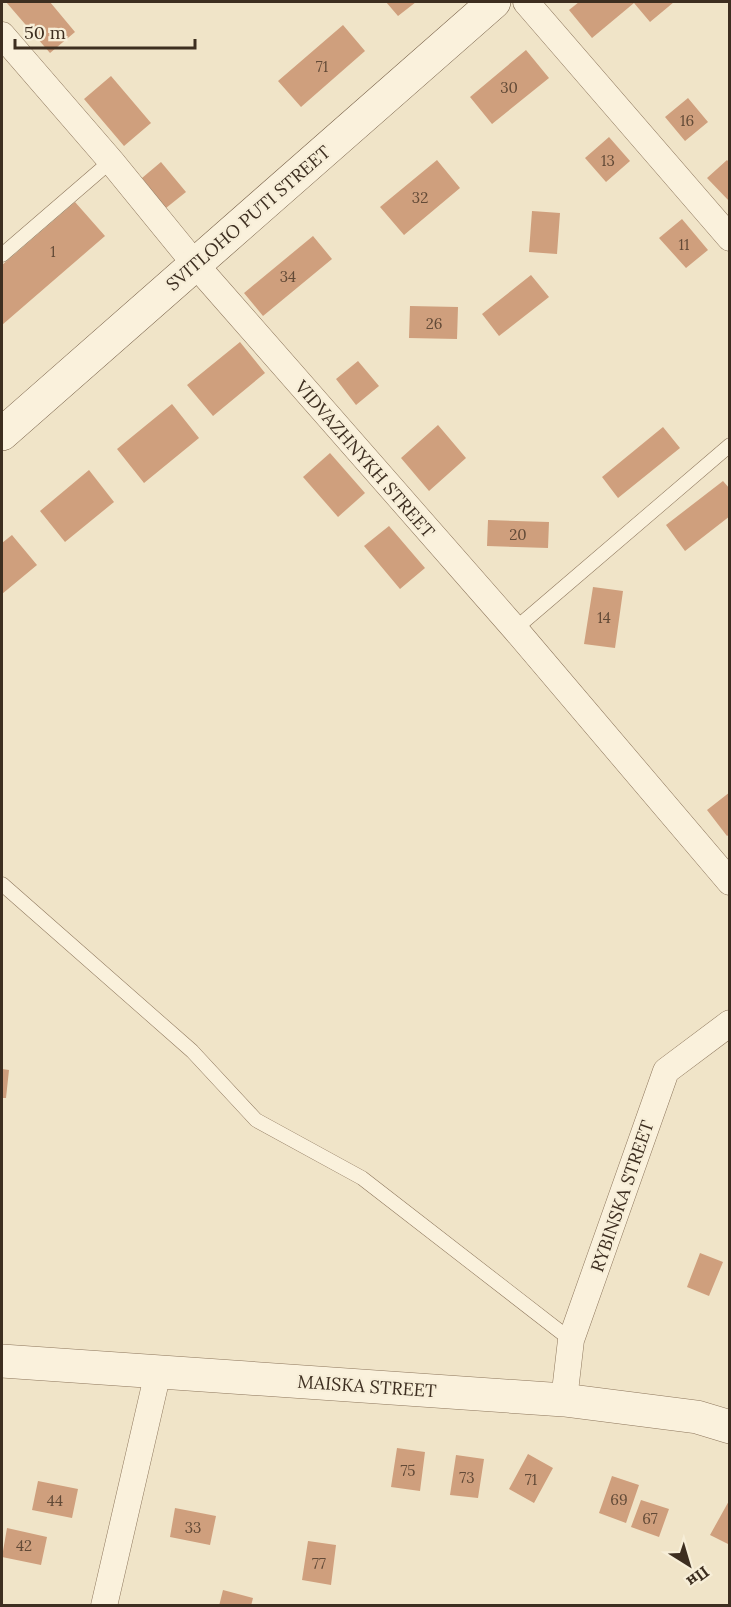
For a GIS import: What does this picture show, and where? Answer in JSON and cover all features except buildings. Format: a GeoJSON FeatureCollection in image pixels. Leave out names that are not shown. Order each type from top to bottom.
{"type":"FeatureCollection","features":[{"type":"Feature","properties":{"kind":"street","name":"SVITLOHO PUTI STREET"},"geometry":{"type":"LineString","coordinates":[[2,433],[494,2]]}},
{"type":"Feature","properties":{"kind":"street"},"geometry":{"type":"LineString","coordinates":[[526,2],[729,237]]}},
{"type":"Feature","properties":{"kind":"street","name":"VIDVAZHNYKH STREET"},"geometry":{"type":"LineString","coordinates":[[2,35],[111,161],[195,264],[515,629],[729,882]]}},
{"type":"Feature","properties":{"kind":"street","name":"RYBINSKA STREET"},"geometry":{"type":"LineString","coordinates":[[564,1400],[571,1340],[666,1071],[729,1023]]}},
{"type":"Feature","properties":{"kind":"street","name":"MAISKA STREET"},"geometry":{"type":"LineString","coordinates":[[2,1361],[564,1400],[697,1417],[729,1427]]}},
{"type":"Feature","properties":{"kind":"street"},"geometry":{"type":"LineString","coordinates":[[104,1605],[158,1372]]}},
{"type":"Feature","properties":{"kind":"lane"},"geometry":{"type":"LineString","coordinates":[[2,255],[111,161]]}},
{"type":"Feature","properties":{"kind":"lane"},"geometry":{"type":"LineString","coordinates":[[515,629],[729,445]]}},
{"type":"Feature","properties":{"kind":"lane"},"geometry":{"type":"LineString","coordinates":[[2,884],[192,1051],[256,1120],[362,1178],[571,1340]]}}]}
